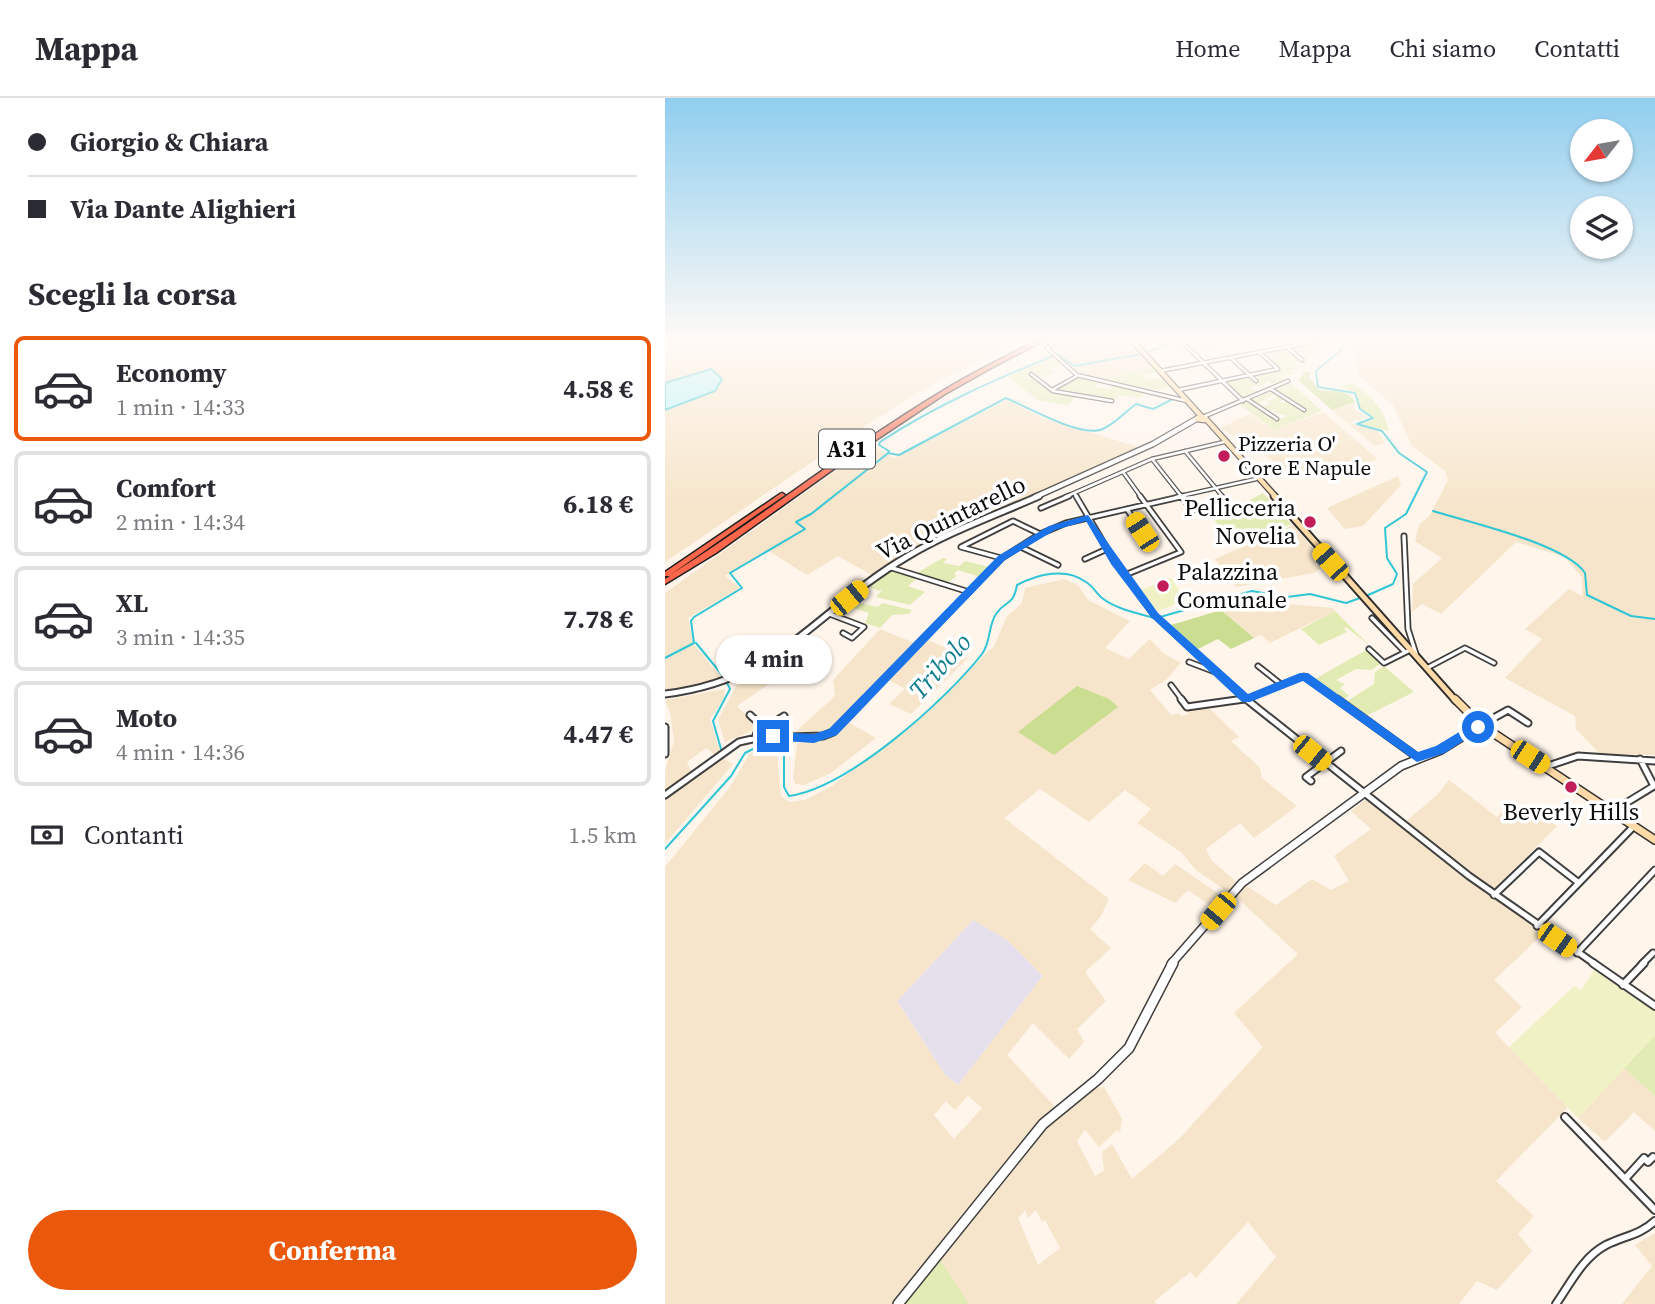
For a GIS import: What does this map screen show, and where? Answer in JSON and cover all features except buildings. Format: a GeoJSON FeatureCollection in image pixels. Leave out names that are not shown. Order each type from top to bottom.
{"type":"FeatureCollection","features":[{"type":"Feature","properties":{"kind":"highway","name":"A31"},"geometry":{"type":"LineString","coordinates":[[665,575],[930,395]]}},
{"type":"Feature","properties":{"kind":"highway","name":"A31"},"geometry":{"type":"LineString","coordinates":[[665,582],[937,395]]}},
{"type":"Feature","properties":{"kind":"main road"},"geometry":{"type":"LineString","coordinates":[[1182,395],[1407,651],[1417,658],[1481,725],[1655,839]]}},
{"type":"Feature","properties":{"kind":"street"},"geometry":{"type":"LineString","coordinates":[[1081,395],[1112,401]]}},
{"type":"Feature","properties":{"kind":"street"},"geometry":{"type":"LineString","coordinates":[[1167,395],[1187,401]]}},
{"type":"Feature","properties":{"kind":"street"},"geometry":{"type":"LineString","coordinates":[[1239,395],[1277,419]]}},
{"type":"Feature","properties":{"kind":"street"},"geometry":{"type":"LineString","coordinates":[[1202,418],[1256,395]]}},
{"type":"Feature","properties":{"kind":"street"},"geometry":{"type":"LineString","coordinates":[[1281,395],[1304,410]]}},
{"type":"Feature","properties":{"kind":"street","name":"Via Quintarello"},"geometry":{"type":"LineString","coordinates":[[665,694],[697,691],[729,682],[768,662],[888,567],[931,544],[1153,444],[1202,418]]}},
{"type":"Feature","properties":{"kind":"street"},"geometry":{"type":"LineString","coordinates":[[1041,508],[1153,459],[1224,442]]}},
{"type":"Feature","properties":{"kind":"street"},"geometry":{"type":"LineString","coordinates":[[1185,451],[1223,498]]}},
{"type":"Feature","properties":{"kind":"street"},"geometry":{"type":"LineString","coordinates":[[1153,459],[1193,511]]}},
{"type":"Feature","properties":{"kind":"street"},"geometry":{"type":"LineString","coordinates":[[1123,472],[1181,552],[1125,575]]}},
{"type":"Feature","properties":{"kind":"street"},"geometry":{"type":"LineString","coordinates":[[665,795],[734,744],[755,738],[814,739],[833,732],[1002,558],[1040,534],[1088,517],[1256,478]]}},
{"type":"Feature","properties":{"kind":"street"},"geometry":{"type":"LineString","coordinates":[[1075,494],[1107,549],[1154,615],[1246,699],[1364,795],[1494,895],[1655,1006]]}},
{"type":"Feature","properties":{"kind":"street"},"geometry":{"type":"LineString","coordinates":[[1127,509],[1142,532]]}},
{"type":"Feature","properties":{"kind":"street"},"geometry":{"type":"LineString","coordinates":[[1002,558],[961,547],[1013,522],[1040,534]]}},
{"type":"Feature","properties":{"kind":"street"},"geometry":{"type":"LineString","coordinates":[[1404,536],[1408,629],[1417,658]]}},
{"type":"Feature","properties":{"kind":"street"},"geometry":{"type":"LineString","coordinates":[[1020,546],[1058,565]]}},
{"type":"Feature","properties":{"kind":"street"},"geometry":{"type":"LineString","coordinates":[[1085,558],[1107,549]]}},
{"type":"Feature","properties":{"kind":"street"},"geometry":{"type":"LineString","coordinates":[[888,567],[969,592]]}},
{"type":"Feature","properties":{"kind":"street"},"geometry":{"type":"LineString","coordinates":[[830,614],[864,627],[852,638],[843,633]]}},
{"type":"Feature","properties":{"kind":"street"},"geometry":{"type":"LineString","coordinates":[[1369,649],[1384,663],[1407,651],[1373,618]]}},
{"type":"Feature","properties":{"kind":"street"},"geometry":{"type":"LineString","coordinates":[[1426,668],[1465,648],[1494,663]]}},
{"type":"Feature","properties":{"kind":"street"},"geometry":{"type":"LineString","coordinates":[[1189,663],[1219,673]]}},
{"type":"Feature","properties":{"kind":"street"},"geometry":{"type":"LineString","coordinates":[[1258,666],[1282,685]]}},
{"type":"Feature","properties":{"kind":"street"},"geometry":{"type":"LineString","coordinates":[[1171,685],[1187,707],[1246,699],[1304,676],[1417,757]]}},
{"type":"Feature","properties":{"kind":"street"},"geometry":{"type":"LineString","coordinates":[[898,1304],[1043,1124],[1098,1079],[1129,1048],[1169,967],[1242,883],[1417,757],[1441,750],[1508,710],[1528,723]]}},
{"type":"Feature","properties":{"kind":"street"},"geometry":{"type":"LineString","coordinates":[[750,715],[764,728]]}},
{"type":"Feature","properties":{"kind":"street"},"geometry":{"type":"LineString","coordinates":[[755,738],[764,728],[783,716]]}},
{"type":"Feature","properties":{"kind":"street"},"geometry":{"type":"LineString","coordinates":[[665,727],[665,754]]}},
{"type":"Feature","properties":{"kind":"street"},"geometry":{"type":"LineString","coordinates":[[1311,781],[1306,777],[1341,751]]}},
{"type":"Feature","properties":{"kind":"street"},"geometry":{"type":"LineString","coordinates":[[1545,767],[1578,756],[1655,761]]}},
{"type":"Feature","properties":{"kind":"street"},"geometry":{"type":"LineString","coordinates":[[1612,812],[1654,786],[1640,759]]}},
{"type":"Feature","properties":{"kind":"street"},"geometry":{"type":"LineString","coordinates":[[1537,926],[1634,826]]}},
{"type":"Feature","properties":{"kind":"street"},"geometry":{"type":"LineString","coordinates":[[1494,895],[1539,852],[1579,883]]}},
{"type":"Feature","properties":{"kind":"street"},"geometry":{"type":"LineString","coordinates":[[1577,953],[1655,870]]}},
{"type":"Feature","properties":{"kind":"street"},"geometry":{"type":"LineString","coordinates":[[1623,985],[1653,953]]}},
{"type":"Feature","properties":{"kind":"street"},"geometry":{"type":"LineString","coordinates":[[1565,1117],[1655,1210]]}},
{"type":"Feature","properties":{"kind":"street"},"geometry":{"type":"LineString","coordinates":[[1625,1180],[1644,1158],[1648,1162],[1653,1157]]}},
{"type":"Feature","properties":{"kind":"street"},"geometry":{"type":"LineString","coordinates":[[1556,1304],[1580,1270],[1604,1246],[1639,1236],[1655,1221]]}},
{"type":"Feature","properties":{"kind":"shaded area"},"geometry":{"type":"Polygon","coordinates":[[[706,395],[915,395],[665,562],[665,410],[706,395]]]}},
{"type":"Feature","properties":{"kind":"shaded area"},"geometry":{"type":"Polygon","coordinates":[[[1382,395],[1655,395],[1655,755],[1600,754],[1576,729],[1575,716],[1505,678],[1542,639],[1525,629],[1569,589],[1582,596],[1582,578],[1565,557],[1516,542],[1441,614],[1422,604],[1412,612],[1413,584],[1442,558],[1415,541],[1419,525],[1430,515],[1448,480],[1445,471],[1412,446],[1393,405],[1382,395]]]}},
{"type":"Feature","properties":{"kind":"shaded area"},"geometry":{"type":"Polygon","coordinates":[[[1007,400],[1041,417],[1141,448],[909,551],[872,575],[838,556],[807,575],[767,550],[725,576],[740,588],[688,618],[693,643],[723,680],[701,687],[665,690],[665,593],[872,445],[894,458],[1007,400]]]}},
{"type":"Feature","properties":{"kind":"shaded area"},"geometry":{"type":"Polygon","coordinates":[[[1355,402],[1354,409],[1368,418],[1353,420],[1351,423],[1377,431],[1385,443],[1375,446],[1332,410],[1355,402]]]}},
{"type":"Feature","properties":{"kind":"shaded area"},"geometry":{"type":"Polygon","coordinates":[[[1323,412],[1378,459],[1352,467],[1342,460],[1300,477],[1220,428],[1250,414],[1274,430],[1323,412]]]}},
{"type":"Feature","properties":{"kind":"shaded area"},"geometry":{"type":"Polygon","coordinates":[[[1398,476],[1401,485],[1363,526],[1345,529],[1327,508],[1398,476]]]}},
{"type":"Feature","properties":{"kind":"shaded area"},"geometry":{"type":"Polygon","coordinates":[[[1293,525],[1327,564],[1314,573],[1236,587],[1215,559],[1293,525]]]}},
{"type":"Feature","properties":{"kind":"shaded area"},"geometry":{"type":"Polygon","coordinates":[[[1064,579],[1078,585],[1088,600],[1130,621],[1105,648],[1129,659],[1150,639],[1163,653],[1181,663],[1166,680],[1150,690],[1171,715],[1189,714],[1187,711],[1206,705],[1239,737],[1231,741],[1260,768],[1262,778],[1297,806],[1254,838],[1240,823],[1206,849],[1211,860],[1238,883],[1229,893],[1196,870],[1181,852],[1137,823],[1151,809],[1125,790],[1089,822],[1040,789],[1004,818],[1109,899],[1101,916],[1090,929],[1111,948],[1085,972],[1106,1001],[1077,1029],[1084,1042],[1069,1059],[1033,1023],[1007,1055],[1059,1111],[1092,1088],[1104,1087],[1122,1119],[1120,1133],[1117,1130],[1099,1147],[1085,1130],[1077,1141],[1095,1176],[1104,1171],[1102,1152],[1112,1144],[1132,1179],[1180,1138],[1263,1047],[1234,1013],[1298,954],[1235,896],[1245,885],[1276,905],[1312,879],[1331,890],[1349,881],[1334,856],[1371,829],[1351,811],[1367,798],[1403,824],[1437,795],[1449,780],[1497,817],[1508,806],[1526,818],[1534,811],[1557,826],[1491,892],[1544,933],[1494,980],[1522,1007],[1495,1033],[1568,1107],[1496,1181],[1534,1216],[1518,1234],[1532,1251],[1497,1290],[1477,1281],[1459,1304],[1236,1304],[1276,1257],[1248,1222],[1196,1278],[1190,1272],[1155,1301],[1155,1304],[969,1304],[940,1260],[903,1304],[665,1304],[665,867],[730,787],[750,753],[765,749],[777,754],[781,796],[789,802],[805,800],[832,786],[912,725],[994,646],[1007,616],[1022,603],[1025,588],[1064,579]],[[973,920],[897,1001],[945,1075],[958,1085],[1043,976],[1007,940],[973,920]],[[968,1096],[955,1110],[946,1101],[934,1115],[954,1139],[982,1108],[968,1096]],[[1025,1210],[1018,1218],[1038,1265],[1060,1248],[1045,1220],[1042,1222],[1036,1210],[1028,1218],[1025,1210]]]}},
{"type":"Feature","properties":{"kind":"shaded area"},"geometry":{"type":"Polygon","coordinates":[[[1251,601],[1333,608],[1335,611],[1270,643],[1261,635],[1254,638],[1221,610],[1251,601]]]}},
{"type":"Feature","properties":{"kind":"shaded area"},"geometry":{"type":"Polygon","coordinates":[[[880,629],[917,644],[832,729],[822,734],[792,735],[835,696],[833,680],[880,629]]]}},
{"type":"Feature","properties":{"kind":"shaded area"},"geometry":{"type":"Polygon","coordinates":[[[926,639],[968,658],[911,714],[889,704],[905,689],[887,679],[926,639]]]}},
{"type":"Feature","properties":{"kind":"shaded area"},"geometry":{"type":"Polygon","coordinates":[[[791,649],[806,659],[737,706],[759,728],[725,742],[718,720],[736,686],[791,649]]]}},
{"type":"Feature","properties":{"kind":"shaded area"},"geometry":{"type":"Polygon","coordinates":[[[725,689],[724,698],[710,719],[720,751],[715,755],[706,748],[687,762],[691,771],[689,776],[665,792],[665,771],[674,741],[670,712],[665,700],[725,689]]]}},
{"type":"Feature","properties":{"kind":"shaded area"},"geometry":{"type":"Polygon","coordinates":[[[846,721],[876,738],[831,773],[804,785],[795,784],[793,777],[797,744],[827,737],[846,721]]]}},
{"type":"Feature","properties":{"kind":"shaded area"},"geometry":{"type":"Polygon","coordinates":[[[721,757],[733,764],[665,844],[665,798],[721,757]]]}},
{"type":"Feature","properties":{"kind":"shaded area"},"geometry":{"type":"Polygon","coordinates":[[[1145,863],[1163,876],[1175,864],[1225,898],[1215,909],[1188,890],[1175,903],[1128,880],[1145,863]]]}},
{"type":"Feature","properties":{"kind":"shaded area"},"geometry":{"type":"Polygon","coordinates":[[[973,920],[1007,939],[1043,976],[958,1085],[945,1075],[897,1001],[973,920]]]}},
{"type":"Feature","properties":{"kind":"shaded area"},"geometry":{"type":"Polygon","coordinates":[[[1624,1068],[1655,1096],[1655,1131],[1634,1112],[1605,1142],[1578,1118],[1624,1068]]]}},
{"type":"Feature","properties":{"kind":"shaded area"},"geometry":{"type":"Polygon","coordinates":[[[1655,1233],[1655,1304],[1622,1304],[1652,1266],[1635,1245],[1655,1233]]]}},
{"type":"Feature","properties":{"kind":"green space"},"geometry":{"type":"Polygon","coordinates":[[[1032,395],[1076,396],[1068,405],[1038,400],[1032,395]]]}},
{"type":"Feature","properties":{"kind":"green space"},"geometry":{"type":"Polygon","coordinates":[[[1087,395],[1120,395],[1115,400],[1087,395]]]}},
{"type":"Feature","properties":{"kind":"green space"},"geometry":{"type":"Polygon","coordinates":[[[1262,395],[1273,395],[1266,398],[1270,401],[1278,395],[1284,399],[1276,403],[1288,401],[1300,411],[1305,409],[1283,395],[1305,395],[1322,411],[1274,430],[1239,404],[1248,402],[1277,420],[1287,416],[1273,412],[1278,409],[1269,411],[1262,407],[1270,404],[1266,400],[1259,402],[1260,405],[1251,400],[1262,395]]]}},
{"type":"Feature","properties":{"kind":"green space"},"geometry":{"type":"Polygon","coordinates":[[[1315,395],[1349,395],[1355,402],[1332,410],[1315,395]]]}},
{"type":"Feature","properties":{"kind":"green space"},"geometry":{"type":"Polygon","coordinates":[[[1356,395],[1368,395],[1376,403],[1389,431],[1359,424],[1375,418],[1361,409],[1356,395]]]}},
{"type":"Feature","properties":{"kind":"green space"},"geometry":{"type":"Polygon","coordinates":[[[1263,493],[1291,524],[1236,547],[1212,517],[1216,515],[1214,512],[1244,503],[1263,493]]]}},
{"type":"Feature","properties":{"kind":"green space"},"geometry":{"type":"Polygon","coordinates":[[[943,558],[947,559],[943,563],[959,566],[965,561],[990,567],[980,577],[958,570],[954,574],[957,576],[947,583],[915,574],[943,558]]]}},
{"type":"Feature","properties":{"kind":"green space"},"geometry":{"type":"Polygon","coordinates":[[[891,571],[917,578],[908,586],[925,592],[910,605],[876,597],[883,589],[879,591],[869,587],[891,571]]]}},
{"type":"Feature","properties":{"kind":"green space"},"geometry":{"type":"Polygon","coordinates":[[[1171,578],[1184,597],[1172,606],[1157,611],[1141,590],[1171,578]]]}},
{"type":"Feature","properties":{"kind":"green space"},"geometry":{"type":"Polygon","coordinates":[[[852,601],[878,607],[882,603],[912,610],[909,614],[892,615],[880,628],[865,623],[869,613],[850,607],[842,611],[852,601]]]}},
{"type":"Feature","properties":{"kind":"green space"},"geometry":{"type":"Polygon","coordinates":[[[1221,610],[1254,638],[1231,649],[1218,639],[1198,649],[1171,625],[1221,610]]]}},
{"type":"Feature","properties":{"kind":"green space"},"geometry":{"type":"Polygon","coordinates":[[[1335,611],[1369,645],[1346,627],[1344,629],[1347,632],[1319,645],[1301,629],[1335,611]]]}},
{"type":"Feature","properties":{"kind":"green space"},"geometry":{"type":"Polygon","coordinates":[[[1368,649],[1382,663],[1371,670],[1356,669],[1336,680],[1345,684],[1340,688],[1349,696],[1341,701],[1313,680],[1368,649]]]}},
{"type":"Feature","properties":{"kind":"green space"},"geometry":{"type":"Polygon","coordinates":[[[1384,666],[1414,692],[1364,717],[1344,703],[1374,684],[1375,672],[1384,666]]]}},
{"type":"Feature","properties":{"kind":"green space"},"geometry":{"type":"Polygon","coordinates":[[[1077,686],[1109,699],[1118,707],[1054,755],[1018,732],[1077,686]]]}},
{"type":"Feature","properties":{"kind":"green space"},"geometry":{"type":"Polygon","coordinates":[[[1594,970],[1655,1011],[1655,1035],[1578,1118],[1509,1047],[1574,986],[1581,990],[1594,970]]]}},
{"type":"Feature","properties":{"kind":"green space"},"geometry":{"type":"Polygon","coordinates":[[[1655,1035],[1655,1096],[1624,1068],[1655,1035]]]}},
{"type":"Feature","properties":{"kind":"green space"},"geometry":{"type":"Polygon","coordinates":[[[940,1260],[969,1304],[903,1304],[940,1260]]]}},
{"type":"Feature","properties":{"kind":"water"},"geometry":{"type":"Polygon","coordinates":[[[665,395],[704,395],[665,410],[665,395]]]}},
{"type":"Feature","properties":{"kind":"waterway"},"geometry":{"type":"LineString","coordinates":[[665,658],[694,643],[691,621],[694,617],[742,588],[730,573],[805,529],[796,522],[811,514],[887,454],[889,451],[879,445],[880,442],[963,395]]}},
{"type":"Feature","properties":{"kind":"waterway","name":"Tribolo"},"geometry":{"type":"LineString","coordinates":[[1356,395],[1360,409],[1373,418],[1357,424],[1382,431],[1399,453],[1427,472],[1406,514],[1385,528],[1387,558],[1397,574],[1393,584],[1366,596]]}},
{"type":"Feature","properties":{"kind":"waterway"},"geometry":{"type":"LineString","coordinates":[[888,453],[899,455],[1006,398],[1066,425],[1091,431],[1110,425],[1136,404],[1153,409],[1173,399]]}},
{"type":"Feature","properties":{"kind":"waterway"},"geometry":{"type":"LineString","coordinates":[[1433,511],[1515,535],[1558,553],[1574,562],[1585,573],[1587,595],[1631,616],[1655,619]]}},
{"type":"Feature","properties":{"kind":"waterway","name":"Tribolo"},"geometry":{"type":"LineString","coordinates":[[665,849],[731,776],[745,753],[755,748],[777,746],[784,749],[784,787],[789,796],[813,790],[839,777],[894,740],[945,695],[982,654],[996,614],[1011,600],[1017,585],[1025,581],[1061,573],[1078,577],[1114,605],[1154,618]]}},
{"type":"Feature","properties":{"kind":"waterway","name":"Tribolo"},"geometry":{"type":"LineString","coordinates":[[1160,617],[1252,591],[1287,597],[1310,594],[1346,603],[1360,598]]}},
{"type":"Feature","properties":{"kind":"waterway"},"geometry":{"type":"LineString","coordinates":[[696,643],[723,676]]}},
{"type":"Feature","properties":{"kind":"waterway"},"geometry":{"type":"LineString","coordinates":[[721,749],[713,721],[730,689],[726,681]]}},
{"type":"Feature","properties":{"kind":"place","name":"Pizzeria O' Core E Napule"},"geometry":{"type":"Point","coordinates":[1224,456]}},
{"type":"Feature","properties":{"kind":"place","name":"Pellicceria Novelia"},"geometry":{"type":"Point","coordinates":[1310,522]}},
{"type":"Feature","properties":{"kind":"place","name":"Palazzina Comunale"},"geometry":{"type":"Point","coordinates":[1163,586]}},
{"type":"Feature","properties":{"kind":"place","name":"Beverly Hills"},"geometry":{"type":"Point","coordinates":[1571,787]}},
{"type":"Feature","properties":{"kind":"route"},"geometry":{"type":"LineString","coordinates":[[773,736],[814,739],[833,732],[1002,558],[1052,528],[1088,517],[1115,562],[1154,615],[1246,699],[1304,676],[1417,757],[1441,750],[1478,727]]}}]}
